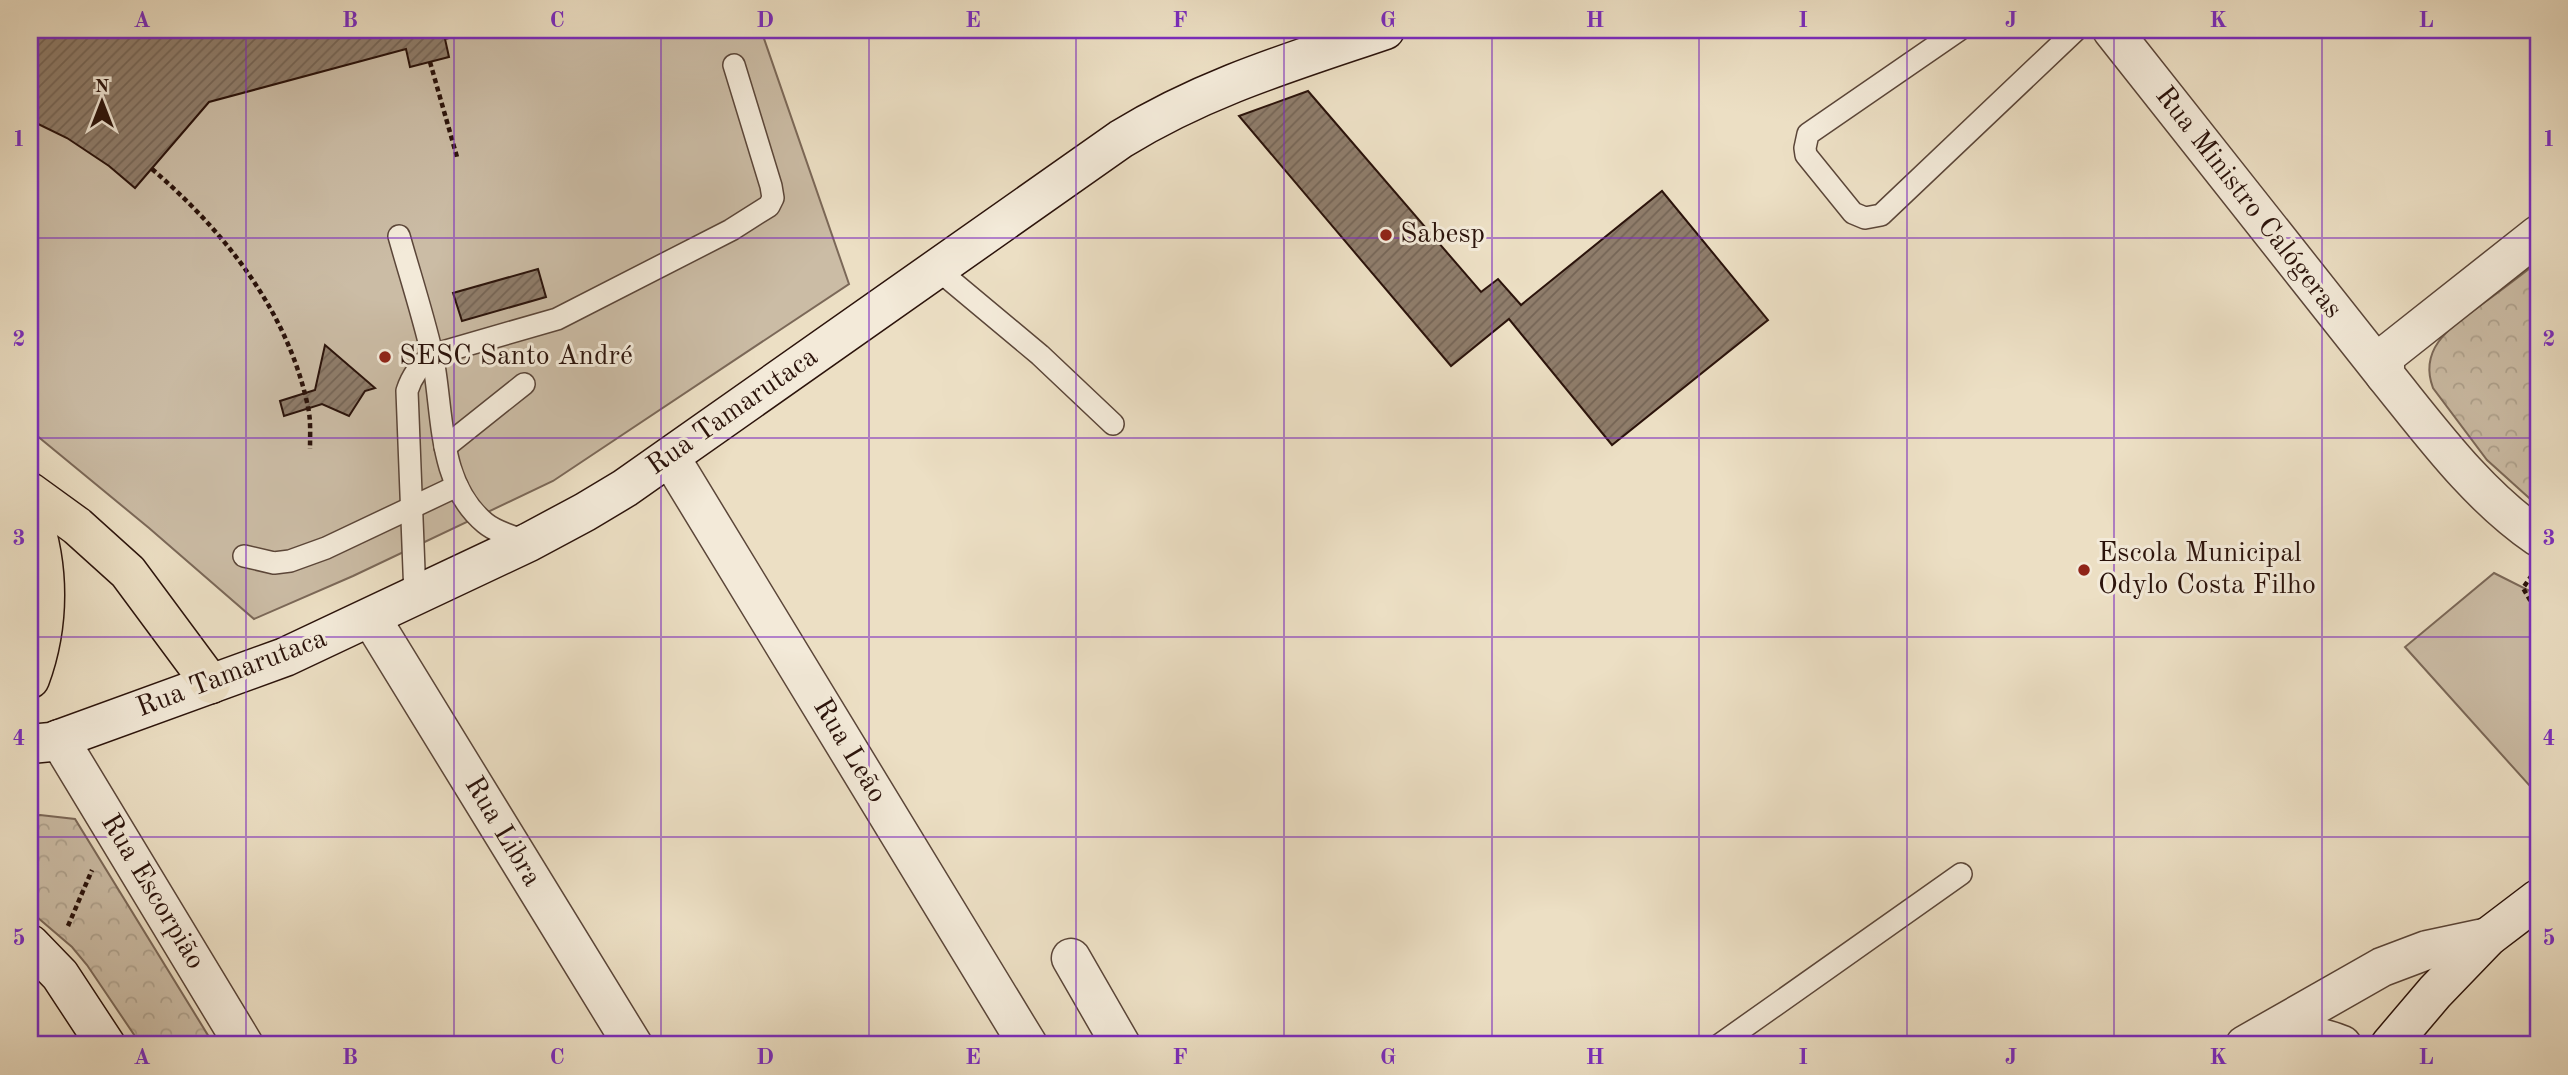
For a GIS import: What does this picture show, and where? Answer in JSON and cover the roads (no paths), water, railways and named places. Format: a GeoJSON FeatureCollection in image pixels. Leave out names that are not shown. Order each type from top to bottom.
{"type":"FeatureCollection","features":[{"type":"Feature","properties":{"kind":"highway"},"geometry":{"type":"LineString","coordinates":[[30,492],[77,526],[128,572],[211,684]]}},
{"type":"Feature","properties":{"kind":"highway"},"geometry":{"type":"LineString","coordinates":[[30,511],[40,543],[46,598],[44,623],[30,679]]}},
{"type":"Feature","properties":{"kind":"street","name":"Rua Tamarutaca"},"geometry":{"type":"LineString","coordinates":[[42,746],[285,657],[585,513],[670,457],[1121,139],[1155,118],[1230,83],[1385,30]]}},
{"type":"Feature","properties":{"kind":"street","name":"Rua Ministro Calógeras"},"geometry":{"type":"LineString","coordinates":[[2112,30],[2329,305],[2489,499],[2538,537]]}},
{"type":"Feature","properties":{"kind":"street"},"geometry":{"type":"LineString","coordinates":[[2384,371],[2389,352],[2538,235]]}},
{"type":"Feature","properties":{"kind":"street","name":"Rua Leão"},"geometry":{"type":"LineString","coordinates":[[670,457],[1028,1045]]}},
{"type":"Feature","properties":{"kind":"street","name":"Rua Libra"},"geometry":{"type":"LineString","coordinates":[[371,618],[633,1045]]}},
{"type":"Feature","properties":{"kind":"street","name":"Rua Escorpião"},"geometry":{"type":"LineString","coordinates":[[42,746],[125,849],[244,1045]]}},
{"type":"Feature","properties":{"kind":"street"},"geometry":{"type":"LineString","coordinates":[[2390,1045],[2435,992],[2488,937],[2538,899]]}},
{"type":"Feature","properties":{"kind":"street"},"geometry":{"type":"LineString","coordinates":[[2254,1040],[2382,967],[2427,950],[2488,937]]}},
{"type":"Feature","properties":{"kind":"street"},"geometry":{"type":"LineString","coordinates":[[36,949],[78,1000],[106,1045]]}},
{"type":"Feature","properties":{"kind":"street"},"geometry":{"type":"LineString","coordinates":[[1072,958],[1121,1045]]}},
{"type":"Feature","properties":{"kind":"street"},"geometry":{"type":"LineString","coordinates":[[2254,1040],[2299,1034],[2323,1037],[2342,1045]]}},
{"type":"Feature","properties":{"kind":"lane"},"geometry":{"type":"LineString","coordinates":[[1959,30],[1808,134],[1806,155],[1853,213],[1865,218],[1881,215],[2076,30]]}},
{"type":"Feature","properties":{"kind":"lane"},"geometry":{"type":"LineString","coordinates":[[415,596],[407,391],[410,379],[432,355],[557,319],[731,230],[769,206],[773,198],[771,186],[734,65]]}},
{"type":"Feature","properties":{"kind":"lane"},"geometry":{"type":"LineString","coordinates":[[398,236],[432,355],[445,447],[457,486],[486,525],[529,542]]}},
{"type":"Feature","properties":{"kind":"lane"},"geometry":{"type":"LineString","coordinates":[[937,268],[1040,355],[1113,424]]}},
{"type":"Feature","properties":{"kind":"lane"},"geometry":{"type":"LineString","coordinates":[[445,447],[524,384]]}},
{"type":"Feature","properties":{"kind":"lane"},"geometry":{"type":"LineString","coordinates":[[244,556],[274,564],[290,561],[326,548],[457,486]]}},
{"type":"Feature","properties":{"kind":"lane"},"geometry":{"type":"LineString","coordinates":[[1719,1045],[1961,874]]}},
{"type":"Feature","properties":{"kind":"place","name":"Sabesp"},"geometry":{"type":"Point","coordinates":[1386,235]}},
{"type":"Feature","properties":{"kind":"place","name":"SESC Santo André"},"geometry":{"type":"Point","coordinates":[385,357]}},
{"type":"Feature","properties":{"kind":"place","name":"Escola Municipal Odylo Costa Filho"},"geometry":{"type":"Point","coordinates":[2084,570]}}]}
